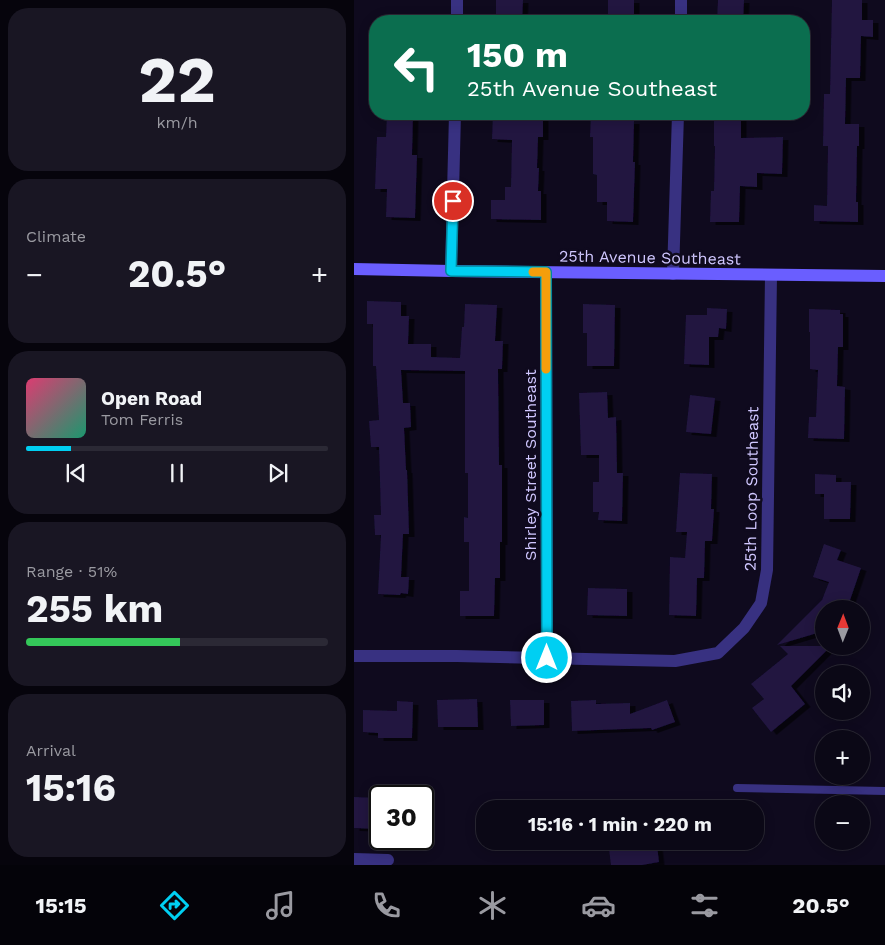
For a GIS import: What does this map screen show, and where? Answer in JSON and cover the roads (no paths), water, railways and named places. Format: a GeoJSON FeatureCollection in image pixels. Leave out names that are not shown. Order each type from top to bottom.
{"type":"FeatureCollection","features":[{"type":"Feature","properties":{"kind":"street"},"geometry":{"type":"LineString","coordinates":[[457,0],[457,15]]}},
{"type":"Feature","properties":{"kind":"street"},"geometry":{"type":"LineString","coordinates":[[681,0],[681,15]]}},
{"type":"Feature","properties":{"kind":"street"},"geometry":{"type":"LineString","coordinates":[[451,271],[455,120]]}},
{"type":"Feature","properties":{"kind":"street"},"geometry":{"type":"LineString","coordinates":[[673,274],[678,120]]}},
{"type":"Feature","properties":{"kind":"street","name":"25th Avenue Southeast"},"geometry":{"type":"LineString","coordinates":[[354,269],[885,276]]}},
{"type":"Feature","properties":{"kind":"street","name":"Shirley Street Southeast"},"geometry":{"type":"LineString","coordinates":[[546,272],[547,658]]}},
{"type":"Feature","properties":{"kind":"street","name":"25th Loop Southeast"},"geometry":{"type":"LineString","coordinates":[[354,656],[675,661],[718,654],[744,628],[761,603],[767,570],[771,275]]}},
{"type":"Feature","properties":{"kind":"street"},"geometry":{"type":"LineString","coordinates":[[354,859],[388,860]]}},
{"type":"Feature","properties":{"kind":"lane"},"geometry":{"type":"LineString","coordinates":[[737,788],[885,791]]}}]}
